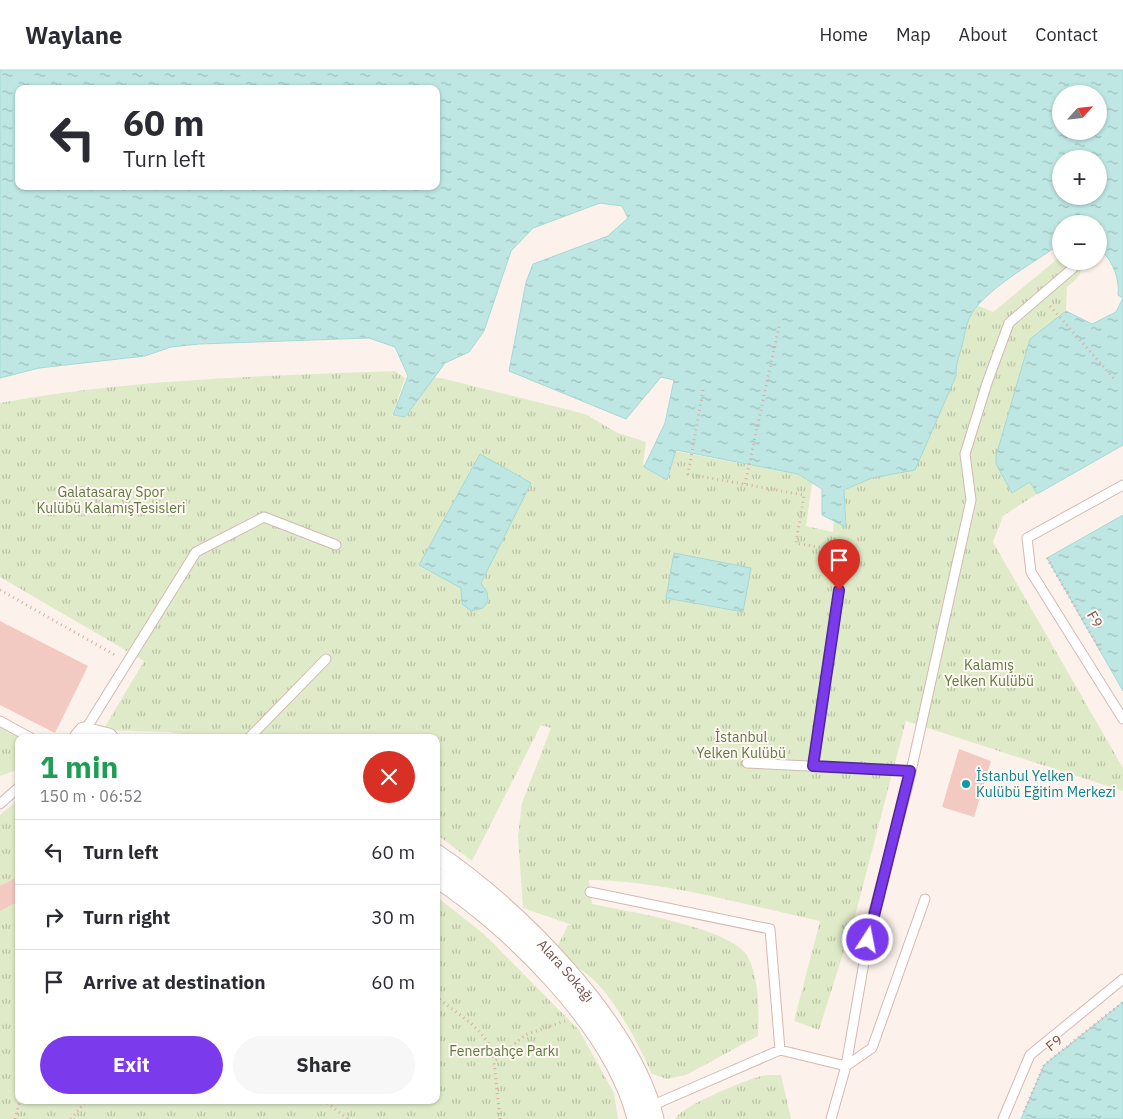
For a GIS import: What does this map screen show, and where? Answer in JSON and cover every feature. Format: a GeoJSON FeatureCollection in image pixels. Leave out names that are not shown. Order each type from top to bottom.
{"type":"FeatureCollection","features":[{"type":"Feature","properties":{"kind":"street","name":"Alara Sokağı"},"geometry":{"type":"LineString","coordinates":[[440,857],[492,896],[528,930],[596,1007],[629,1057],[646,1090],[653,1113]]}},
{"type":"Feature","properties":{"kind":"street"},"geometry":{"type":"LineString","coordinates":[[440,880],[498,925],[559,987],[582,1015],[619,1070],[637,1119]]}},
{"type":"Feature","properties":{"kind":"lane"},"geometry":{"type":"LineString","coordinates":[[831,1119],[846,1066],[871,922],[910,771],[971,500],[965,454],[987,383],[1009,323],[1071,270]]}},
{"type":"Feature","properties":{"kind":"lane"},"geometry":{"type":"LineString","coordinates":[[1123,485],[1027,538],[1032,572],[1123,719]]}},
{"type":"Feature","properties":{"kind":"lane"},"geometry":{"type":"LineString","coordinates":[[83,734],[196,552],[264,517],[336,545]]}},
{"type":"Feature","properties":{"kind":"lane"},"geometry":{"type":"LineString","coordinates":[[813,766],[839,590]]}},
{"type":"Feature","properties":{"kind":"lane"},"geometry":{"type":"LineString","coordinates":[[253,734],[326,659]]}},
{"type":"Feature","properties":{"kind":"lane"},"geometry":{"type":"LineString","coordinates":[[0,720],[24,734]]}},
{"type":"Feature","properties":{"kind":"lane"},"geometry":{"type":"LineString","coordinates":[[747,762],[910,771]]}},
{"type":"Feature","properties":{"kind":"lane"},"geometry":{"type":"LineString","coordinates":[[0,804],[15,791]]}},
{"type":"Feature","properties":{"kind":"lane"},"geometry":{"type":"LineString","coordinates":[[590,892],[770,929],[780,1050]]}},
{"type":"Feature","properties":{"kind":"lane"},"geometry":{"type":"LineString","coordinates":[[653,1113],[780,1050],[846,1066],[872,1048],[925,899]]}},
{"type":"Feature","properties":{"kind":"lane"},"geometry":{"type":"LineString","coordinates":[[1003,1119],[1030,1055],[1123,979]]}},
{"type":"Feature","properties":{"kind":"path"},"geometry":{"type":"LineString","coordinates":[[1057,314],[1116,382]]}},
{"type":"Feature","properties":{"kind":"path"},"geometry":{"type":"LineString","coordinates":[[745,484],[779,326]]}},
{"type":"Feature","properties":{"kind":"path"},"geometry":{"type":"LineString","coordinates":[[703,390],[688,474],[804,495],[796,543],[846,552],[839,590]]}},
{"type":"Feature","properties":{"kind":"path","name":"F9"},"geometry":{"type":"LineString","coordinates":[[1047,558],[1104,657]]}},
{"type":"Feature","properties":{"kind":"path"},"geometry":{"type":"LineString","coordinates":[[0,590],[127,662]]}},
{"type":"Feature","properties":{"kind":"path"},"geometry":{"type":"LineString","coordinates":[[440,999],[486,1038],[493,1051],[500,1119]]}},
{"type":"Feature","properties":{"kind":"path","name":"F9"},"geometry":{"type":"LineString","coordinates":[[1021,1119],[1044,1066],[1123,1002]]}},
{"type":"Feature","properties":{"kind":"path"},"geometry":{"type":"LineString","coordinates":[[494,1062],[525,1035],[582,1015]]}},
{"type":"Feature","properties":{"kind":"path"},"geometry":{"type":"LineString","coordinates":[[15,1119],[19,1104]]}},
{"type":"Feature","properties":{"kind":"path"},"geometry":{"type":"LineString","coordinates":[[71,1119],[84,1104]]}},
{"type":"Feature","properties":{"kind":"path"},"geometry":{"type":"LineString","coordinates":[[328,1104],[348,1119]]}},
{"type":"Feature","properties":{"kind":"green space"},"geometry":{"type":"Polygon","coordinates":[[[1052,263],[1052,270],[1081,270],[1077,279],[1067,287],[1066,311],[1030,339],[1019,379],[1012,493],[1030,482],[1037,494],[1003,516],[993,542],[1123,768],[1123,791],[906,721],[856,912],[819,1030],[794,1021],[820,921],[676,889],[618,881],[589,880],[592,904],[652,916],[701,929],[722,937],[739,947],[748,957],[757,986],[758,1036],[686,1075],[667,1079],[652,1074],[627,1025],[604,991],[591,977],[555,951],[568,925],[572,925],[523,908],[518,836],[522,803],[551,728],[541,725],[472,861],[440,837],[440,734],[184,734],[103,730],[144,661],[0,577],[0,403],[98,389],[246,377],[395,371],[405,378],[392,416],[406,417],[428,377],[441,378],[585,414],[616,432],[646,442],[643,464],[668,481],[675,451],[813,477],[806,526],[833,532],[836,486],[972,303],[993,312],[1052,263]]]}},
{"type":"Feature","properties":{"kind":"green space"},"geometry":{"type":"Polygon","coordinates":[[[0,724],[18,734],[15,734],[15,770],[0,776],[0,724]]]}},
{"type":"Feature","properties":{"kind":"green space","name":"Fenerbahçe Parkı"},"geometry":{"type":"Polygon","coordinates":[[[15,802],[15,1104],[440,1104],[440,899],[485,935],[579,1030],[614,1093],[618,1119],[0,1119],[0,815],[15,802]]]}},
{"type":"Feature","properties":{"kind":"green space"},"geometry":{"type":"Polygon","coordinates":[[[781,1075],[791,1119],[675,1119],[689,1107],[728,1088],[761,1076],[781,1075]]]}},
{"type":"Feature","properties":{"kind":"water"},"geometry":{"type":"Polygon","coordinates":[[[0,70],[1123,70],[1123,298],[1118,295],[1118,282],[1114,269],[1107,257],[1107,215],[1052,215],[1052,249],[996,288],[971,314],[957,361],[956,376],[915,470],[872,478],[844,490],[846,527],[822,515],[822,489],[798,474],[676,450],[667,480],[644,467],[665,423],[674,380],[661,377],[626,419],[509,371],[526,282],[533,264],[608,236],[628,218],[622,206],[600,203],[533,228],[511,251],[484,331],[469,352],[445,363],[405,417],[393,415],[408,376],[395,347],[369,338],[199,344],[171,347],[145,356],[39,368],[0,378],[0,70]]]}},
{"type":"Feature","properties":{"kind":"water"},"geometry":{"type":"Polygon","coordinates":[[[1123,298],[1123,445],[1037,494],[1030,482],[1012,493],[996,464],[996,456],[1030,339],[1066,311],[1092,324],[1116,312],[1123,298]]]}},
{"type":"Feature","properties":{"kind":"water"},"geometry":{"type":"Polygon","coordinates":[[[480,454],[531,483],[481,583],[487,592],[488,601],[483,608],[471,611],[462,604],[461,588],[419,565],[480,454]]]}},
{"type":"Feature","properties":{"kind":"water"},"geometry":{"type":"Polygon","coordinates":[[[1123,515],[1123,691],[1047,558],[1123,515]]]}},
{"type":"Feature","properties":{"kind":"water"},"geometry":{"type":"Polygon","coordinates":[[[674,553],[751,568],[743,612],[666,598],[674,553]]]}},
{"type":"Feature","properties":{"kind":"water"},"geometry":{"type":"Polygon","coordinates":[[[1123,1002],[1123,1119],[1021,1119],[1044,1065],[1123,1002]]]}},
{"type":"Feature","properties":{"kind":"building"},"geometry":{"type":"Polygon","coordinates":[[[0,621],[88,666],[55,733],[0,705],[0,621]]]}},
{"type":"Feature","properties":{"kind":"building","name":"İstanbul Yelken Kulübü Eğitim Merkezi"},"geometry":{"type":"Polygon","coordinates":[[[959,749],[991,761],[974,817],[942,807],[959,749]]]}},
{"type":"Feature","properties":{"kind":"building"},"geometry":{"type":"Polygon","coordinates":[[[15,878],[15,903],[0,911],[0,886],[15,878]]]}},
{"type":"Feature","properties":{"kind":"place","name":"İstanbul Yelken Kulübü Eğitim Merkezi"},"geometry":{"type":"Point","coordinates":[966,784]}},
{"type":"Feature","properties":{"kind":"route"},"geometry":{"type":"LineString","coordinates":[[839,590],[813,766],[910,771],[868,940]]}},
{"type":"Feature","properties":{"kind":"park label","name":"Galatasaray Spor Kulübü KalamışTesisleri"},"geometry":{"type":"Point","coordinates":[111,500]}},
{"type":"Feature","properties":{"kind":"park label","name":"Kalamış Yelken Kulübü"},"geometry":{"type":"Point","coordinates":[989,674]}},
{"type":"Feature","properties":{"kind":"park label","name":"İstanbul Yelken Kulübü"},"geometry":{"type":"Point","coordinates":[741,746]}}]}
